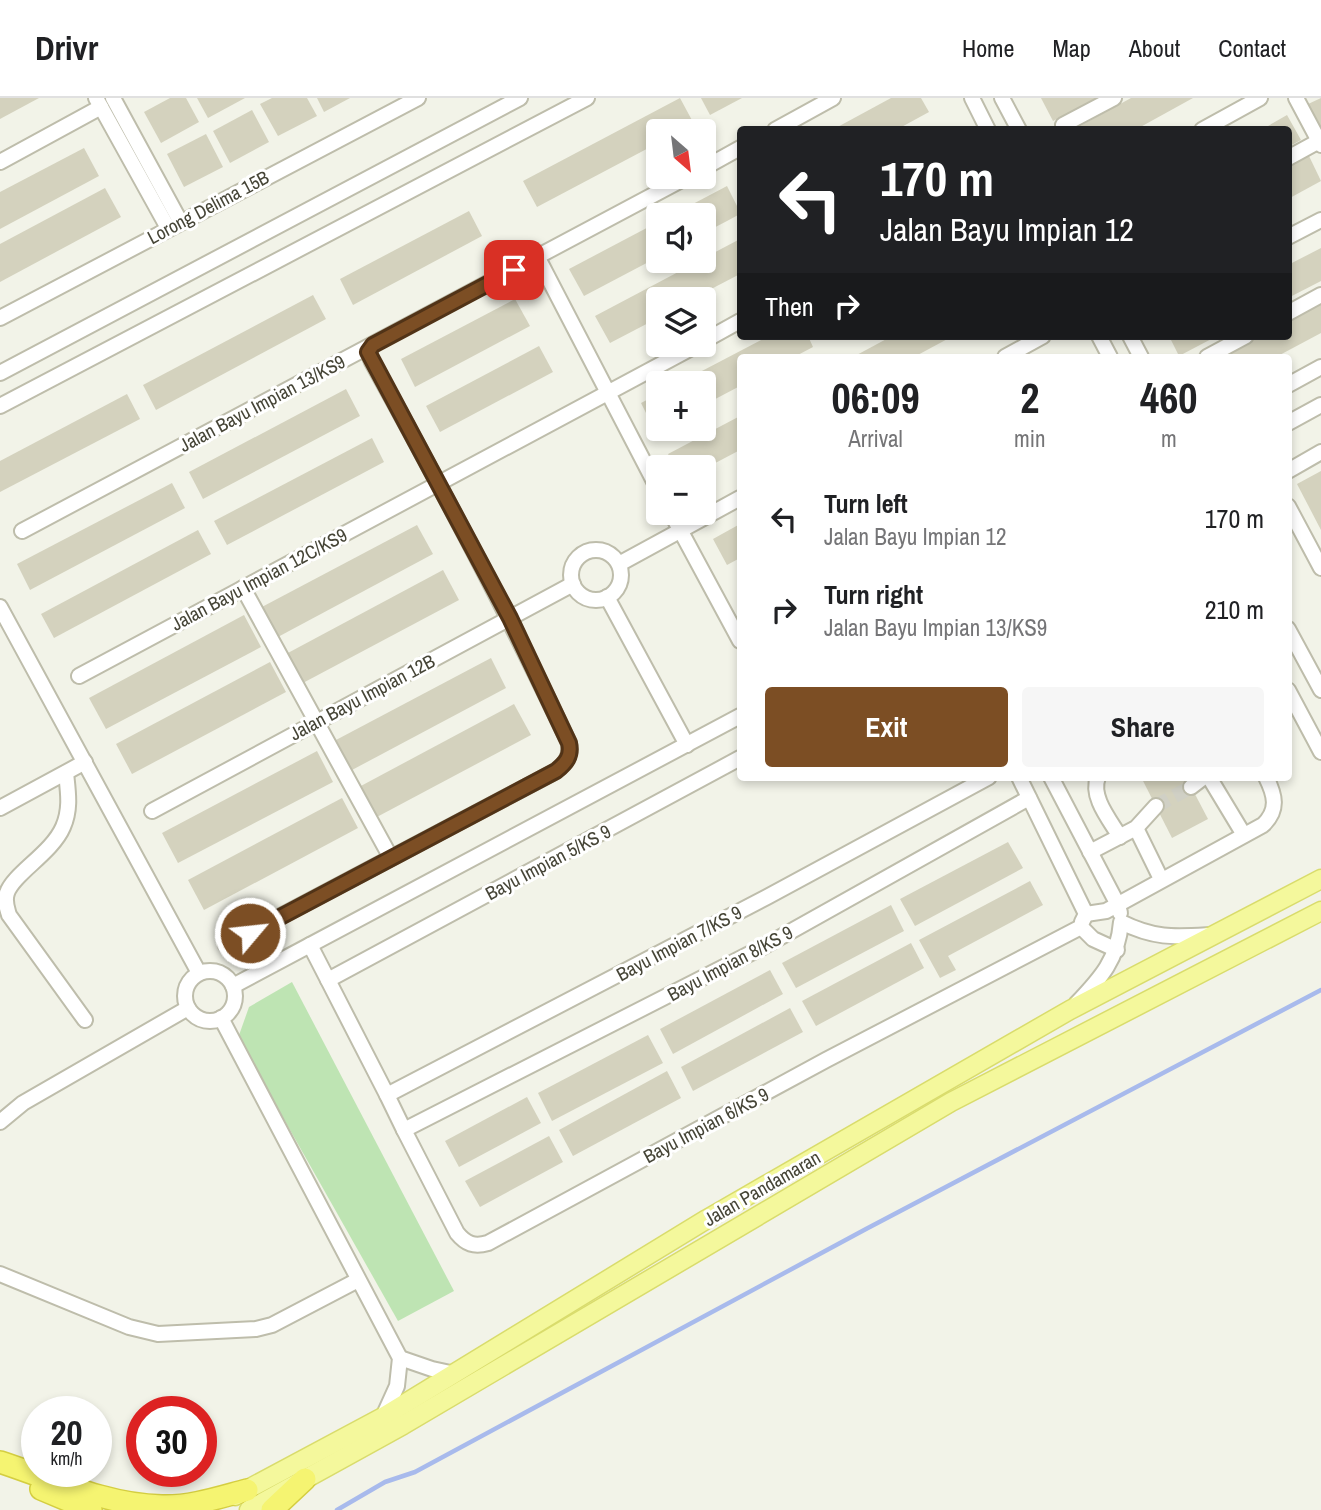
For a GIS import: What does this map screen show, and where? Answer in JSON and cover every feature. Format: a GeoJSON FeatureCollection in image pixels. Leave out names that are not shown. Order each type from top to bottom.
{"type":"FeatureCollection","features":[{"type":"Feature","properties":{"kind":"highway"},"geometry":{"type":"LineString","coordinates":[[0,1462],[119,1502],[163,1506],[248,1500]]}},
{"type":"Feature","properties":{"kind":"highway"},"geometry":{"type":"LineString","coordinates":[[0,1472],[91,1510]]}},
{"type":"Feature","properties":{"kind":"highway"},"geometry":{"type":"LineString","coordinates":[[272,1510],[305,1479]]}},
{"type":"Feature","properties":{"kind":"main road","name":"Jalan Pandamaran"},"geometry":{"type":"LineString","coordinates":[[248,1500],[707,1219],[1070,1010],[1313,883],[1321,874]]}},
{"type":"Feature","properties":{"kind":"main road","name":"Jalan Pandamaran"},"geometry":{"type":"LineString","coordinates":[[210,1510],[248,1500],[305,1479],[415,1418],[951,1102],[1316,916]]}},
{"type":"Feature","properties":{"kind":"street","name":"Lorong Delima 15B"},"geometry":{"type":"LineString","coordinates":[[0,318],[418,98]]}},
{"type":"Feature","properties":{"kind":"street"},"geometry":{"type":"LineString","coordinates":[[0,373],[520,98]]}},
{"type":"Feature","properties":{"kind":"street"},"geometry":{"type":"LineString","coordinates":[[0,406],[587,98]]}},
{"type":"Feature","properties":{"kind":"street"},"geometry":{"type":"LineString","coordinates":[[782,126],[833,98]]}},
{"type":"Feature","properties":{"kind":"street"},"geometry":{"type":"LineString","coordinates":[[972,98],[986,126]]}},
{"type":"Feature","properties":{"kind":"street"},"geometry":{"type":"LineString","coordinates":[[1002,98],[1017,126]]}},
{"type":"Feature","properties":{"kind":"street"},"geometry":{"type":"LineString","coordinates":[[1063,125],[1114,98]]}},
{"type":"Feature","properties":{"kind":"street"},"geometry":{"type":"LineString","coordinates":[[1209,126],[1259,98]]}},
{"type":"Feature","properties":{"kind":"street"},"geometry":{"type":"LineString","coordinates":[[1292,156],[1320,142],[1296,98]]}},
{"type":"Feature","properties":{"kind":"street"},"geometry":{"type":"LineString","coordinates":[[115,99],[174,225]]}},
{"type":"Feature","properties":{"kind":"street"},"geometry":{"type":"LineString","coordinates":[[0,162],[98,103],[174,225]]}},
{"type":"Feature","properties":{"kind":"street"},"geometry":{"type":"LineString","coordinates":[[716,161],[737,150]]}},
{"type":"Feature","properties":{"kind":"street","name":"Jalan Bayu Impian 13/KS9"},"geometry":{"type":"LineString","coordinates":[[22,531],[665,189]]}},
{"type":"Feature","properties":{"kind":"street"},"geometry":{"type":"LineString","coordinates":[[1292,235],[1321,220]]}},
{"type":"Feature","properties":{"kind":"street"},"geometry":{"type":"LineString","coordinates":[[538,258],[646,466]]}},
{"type":"Feature","properties":{"kind":"street"},"geometry":{"type":"LineString","coordinates":[[1292,311],[1321,295]]}},
{"type":"Feature","properties":{"kind":"street"},"geometry":{"type":"LineString","coordinates":[[716,334],[737,323]]}},
{"type":"Feature","properties":{"kind":"street"},"geometry":{"type":"LineString","coordinates":[[1010,354],[1036,340]]}},
{"type":"Feature","properties":{"kind":"street"},"geometry":{"type":"LineString","coordinates":[[1213,354],[1239,340]]}},
{"type":"Feature","properties":{"kind":"street"},"geometry":{"type":"LineString","coordinates":[[226,945],[556,771],[565,764],[571,751],[510,618],[439,481],[372,362],[368,352],[373,345]]}},
{"type":"Feature","properties":{"kind":"street","name":"Jalan Bayu Impian 12C/KS9"},"geometry":{"type":"LineString","coordinates":[[79,676],[675,357]]}},
{"type":"Feature","properties":{"kind":"street"},"geometry":{"type":"LineString","coordinates":[[1292,383],[1321,368]]}},
{"type":"Feature","properties":{"kind":"street"},"geometry":{"type":"LineString","coordinates":[[1292,421],[1321,405]]}},
{"type":"Feature","properties":{"kind":"street"},"geometry":{"type":"LineString","coordinates":[[1292,469],[1321,452]]}},
{"type":"Feature","properties":{"kind":"street"},"geometry":{"type":"LineString","coordinates":[[619,564],[737,500]]}},
{"type":"Feature","properties":{"kind":"street"},"geometry":{"type":"LineString","coordinates":[[1292,514],[1321,568]]}},
{"type":"Feature","properties":{"kind":"street"},"geometry":{"type":"LineString","coordinates":[[677,525],[737,635]]}},
{"type":"Feature","properties":{"kind":"street"},"geometry":{"type":"LineString","coordinates":[[595,549],[605,551],[619,564],[621,580],[616,590],[607,597],[595,600],[587,598],[580,594],[573,584],[573,565],[578,557],[586,552],[595,549]]}},
{"type":"Feature","properties":{"kind":"street","name":"Jalan Bayu Impian 12B"},"geometry":{"type":"LineString","coordinates":[[152,811],[573,584]]}},
{"type":"Feature","properties":{"kind":"street"},"geometry":{"type":"LineString","coordinates":[[243,588],[391,858]]}},
{"type":"Feature","properties":{"kind":"street"},"geometry":{"type":"LineString","coordinates":[[607,597],[687,745]]}},
{"type":"Feature","properties":{"kind":"street"},"geometry":{"type":"LineString","coordinates":[[0,607],[199,973]]}},
{"type":"Feature","properties":{"kind":"street"},"geometry":{"type":"LineString","coordinates":[[1292,636],[1321,690]]}},
{"type":"Feature","properties":{"kind":"street"},"geometry":{"type":"LineString","coordinates":[[1292,697],[1321,751]]}},
{"type":"Feature","properties":{"kind":"street"},"geometry":{"type":"LineString","coordinates":[[233,986],[737,718]]}},
{"type":"Feature","properties":{"kind":"street","name":"Bayu Impian 5/KS 9"},"geometry":{"type":"LineString","coordinates":[[328,980],[737,760]]}},
{"type":"Feature","properties":{"kind":"street"},"geometry":{"type":"LineString","coordinates":[[0,808],[85,762]]}},
{"type":"Feature","properties":{"kind":"street"},"geometry":{"type":"LineString","coordinates":[[66,773],[69,798],[63,829],[46,852],[12,884],[5,900],[9,915],[85,1020]]}},
{"type":"Feature","properties":{"kind":"street","name":"Bayu Impian 7/KS 9"},"geometry":{"type":"LineString","coordinates":[[387,1095],[767,897],[982,781]]}},
{"type":"Feature","properties":{"kind":"street"},"geometry":{"type":"LineString","coordinates":[[1021,781],[1093,939],[1117,950]]}},
{"type":"Feature","properties":{"kind":"street"},"geometry":{"type":"LineString","coordinates":[[1053,781],[1118,905],[1121,922],[1117,950],[1102,975],[1070,1010]]}},
{"type":"Feature","properties":{"kind":"street"},"geometry":{"type":"LineString","coordinates":[[1096,781],[1096,793],[1119,837]]}},
{"type":"Feature","properties":{"kind":"street"},"geometry":{"type":"LineString","coordinates":[[1191,787],[1200,781]]}},
{"type":"Feature","properties":{"kind":"street"},"geometry":{"type":"LineString","coordinates":[[1209,781],[1244,835]]}},
{"type":"Feature","properties":{"kind":"street","name":"Bayu Impian 6/KS 9"},"geometry":{"type":"LineString","coordinates":[[387,1095],[457,1233],[468,1244],[488,1243],[1244,835],[1271,818],[1275,808],[1273,790],[1268,781]]}},
{"type":"Feature","properties":{"kind":"street","name":"Bayu Impian 8/KS 9"},"geometry":{"type":"LineString","coordinates":[[404,1130],[763,947],[1029,797]]}},
{"type":"Feature","properties":{"kind":"street"},"geometry":{"type":"LineString","coordinates":[[1090,852],[1136,828],[1156,806]]}},
{"type":"Feature","properties":{"kind":"street"},"geometry":{"type":"LineString","coordinates":[[1136,828],[1161,879]]}},
{"type":"Feature","properties":{"kind":"street"},"geometry":{"type":"LineString","coordinates":[[1121,922],[1141,932],[1161,936],[1213,934]]}},
{"type":"Feature","properties":{"kind":"street"},"geometry":{"type":"LineString","coordinates":[[310,945],[387,1095]]}},
{"type":"Feature","properties":{"kind":"street"},"geometry":{"type":"LineString","coordinates":[[207,971],[223,974],[233,986],[235,993],[232,1007],[221,1018],[206,1020],[193,1014],[188,1008],[188,985],[199,973],[207,971]]}},
{"type":"Feature","properties":{"kind":"street"},"geometry":{"type":"LineString","coordinates":[[0,1122],[23,1103],[188,1008]]}},
{"type":"Feature","properties":{"kind":"street"},"geometry":{"type":"LineString","coordinates":[[221,1018],[400,1358],[397,1386],[383,1417]]}},
{"type":"Feature","properties":{"kind":"street"},"geometry":{"type":"LineString","coordinates":[[0,1274],[129,1327],[158,1334],[256,1329],[272,1325],[358,1280]]}},
{"type":"Feature","properties":{"kind":"street"},"geometry":{"type":"LineString","coordinates":[[400,1358],[455,1374]]}},
{"type":"Feature","properties":{"kind":"green space"},"geometry":{"type":"Polygon","coordinates":[[[292,982],[454,1291],[398,1321],[238,1038],[249,1007],[292,982]]]}},
{"type":"Feature","properties":{"kind":"building"},"geometry":{"type":"Polygon","coordinates":[[[0,98],[39,98],[0,119],[0,98]]]}},
{"type":"Feature","properties":{"kind":"building"},"geometry":{"type":"Polygon","coordinates":[[[170,98],[186,98],[199,122],[161,143],[144,112],[170,98]]]}},
{"type":"Feature","properties":{"kind":"building"},"geometry":{"type":"Polygon","coordinates":[[[197,98],[245,98],[208,118],[197,98]]]}},
{"type":"Feature","properties":{"kind":"building"},"geometry":{"type":"Polygon","coordinates":[[[272,98],[307,98],[317,116],[278,136],[260,104],[272,98]]]}},
{"type":"Feature","properties":{"kind":"building"},"geometry":{"type":"Polygon","coordinates":[[[317,98],[350,98],[324,112],[317,98]]]}},
{"type":"Feature","properties":{"kind":"building"},"geometry":{"type":"Polygon","coordinates":[[[680,98],[691,119],[646,119],[646,149],[537,207],[523,181],[680,98]]]}},
{"type":"Feature","properties":{"kind":"building"},"geometry":{"type":"Polygon","coordinates":[[[701,98],[742,98],[710,115],[701,98]]]}},
{"type":"Feature","properties":{"kind":"building"},"geometry":{"type":"Polygon","coordinates":[[[891,98],[921,98],[929,112],[903,126],[839,126],[891,98]]]}},
{"type":"Feature","properties":{"kind":"building"},"geometry":{"type":"Polygon","coordinates":[[[1041,98],[1097,98],[1053,121],[1041,98]]]}},
{"type":"Feature","properties":{"kind":"building"},"geometry":{"type":"Polygon","coordinates":[[[1131,98],[1193,98],[1142,126],[1080,126],[1131,98]]]}},
{"type":"Feature","properties":{"kind":"building"},"geometry":{"type":"Polygon","coordinates":[[[1321,98],[1321,132],[1306,105],[1321,98]]]}},
{"type":"Feature","properties":{"kind":"building"},"geometry":{"type":"Polygon","coordinates":[[[252,110],[269,142],[230,163],[213,131],[252,110]]]}},
{"type":"Feature","properties":{"kind":"building"},"geometry":{"type":"Polygon","coordinates":[[[1287,115],[1301,140],[1292,145],[1292,126],[1268,126],[1287,115]]]}},
{"type":"Feature","properties":{"kind":"building"},"geometry":{"type":"Polygon","coordinates":[[[206,134],[223,167],[184,187],[167,154],[206,134]]]}},
{"type":"Feature","properties":{"kind":"building"},"geometry":{"type":"Polygon","coordinates":[[[84,148],[99,176],[0,229],[0,192],[84,148]]]}},
{"type":"Feature","properties":{"kind":"building"},"geometry":{"type":"Polygon","coordinates":[[[1309,156],[1321,181],[1292,197],[1292,165],[1309,156]]]}},
{"type":"Feature","properties":{"kind":"building"},"geometry":{"type":"Polygon","coordinates":[[[727,186],[737,206],[737,216],[716,227],[716,203],[695,203],[727,186]]]}},
{"type":"Feature","properties":{"kind":"building"},"geometry":{"type":"Polygon","coordinates":[[[105,188],[121,217],[0,282],[0,244],[105,188]]]}},
{"type":"Feature","properties":{"kind":"building"},"geometry":{"type":"Polygon","coordinates":[[[469,211],[482,236],[353,305],[340,279],[469,211]]]}},
{"type":"Feature","properties":{"kind":"building"},"geometry":{"type":"Polygon","coordinates":[[[646,228],[646,263],[584,296],[569,269],[646,228]]]}},
{"type":"Feature","properties":{"kind":"building"},"geometry":{"type":"Polygon","coordinates":[[[737,241],[737,276],[715,287],[650,287],[676,273],[716,273],[716,252],[737,241]]]}},
{"type":"Feature","properties":{"kind":"building"},"geometry":{"type":"Polygon","coordinates":[[[1321,248],[1321,281],[1292,296],[1292,263],[1321,248]]]}},
{"type":"Feature","properties":{"kind":"building"},"geometry":{"type":"Polygon","coordinates":[[[646,289],[646,324],[610,343],[595,316],[646,289]]]}},
{"type":"Feature","properties":{"kind":"building"},"geometry":{"type":"Polygon","coordinates":[[[313,295],[326,319],[156,410],[143,385],[313,295]]]}},
{"type":"Feature","properties":{"kind":"building"},"geometry":{"type":"Polygon","coordinates":[[[515,299],[530,326],[415,387],[401,359],[515,299]]]}},
{"type":"Feature","properties":{"kind":"building"},"geometry":{"type":"Polygon","coordinates":[[[1321,299],[1321,333],[1282,354],[1219,354],[1245,340],[1292,340],[1292,315],[1321,299]]]}},
{"type":"Feature","properties":{"kind":"building"},"geometry":{"type":"Polygon","coordinates":[[[761,340],[810,340],[813,347],[800,354],[737,354],[737,388],[716,399],[716,371],[702,371],[761,340]]]}},
{"type":"Feature","properties":{"kind":"building"},"geometry":{"type":"Polygon","coordinates":[[[885,340],[946,340],[920,354],[859,354],[885,340]]]}},
{"type":"Feature","properties":{"kind":"building"},"geometry":{"type":"Polygon","coordinates":[[[1171,340],[1209,340],[1183,354],[1178,354],[1171,340]]]}},
{"type":"Feature","properties":{"kind":"building"},"geometry":{"type":"Polygon","coordinates":[[[539,346],[553,372],[440,432],[426,406],[539,346]]]}},
{"type":"Feature","properties":{"kind":"building"},"geometry":{"type":"Polygon","coordinates":[[[346,389],[360,416],[203,499],[189,472],[346,389]]]}},
{"type":"Feature","properties":{"kind":"building"},"geometry":{"type":"Polygon","coordinates":[[[127,394],[140,419],[0,492],[0,461],[127,394]]]}},
{"type":"Feature","properties":{"kind":"building"},"geometry":{"type":"Polygon","coordinates":[[[646,400],[646,413],[641,403],[646,400]]]}},
{"type":"Feature","properties":{"kind":"building"},"geometry":{"type":"Polygon","coordinates":[[[737,418],[737,452],[716,463],[716,455],[669,455],[693,441],[716,441],[716,429],[737,418]]]}},
{"type":"Feature","properties":{"kind":"building"},"geometry":{"type":"Polygon","coordinates":[[[372,438],[384,462],[227,545],[214,521],[372,438]]]}},
{"type":"Feature","properties":{"kind":"building"},"geometry":{"type":"Polygon","coordinates":[[[1321,471],[1321,530],[1297,484],[1321,471]]]}},
{"type":"Feature","properties":{"kind":"building"},"geometry":{"type":"Polygon","coordinates":[[[172,483],[185,508],[30,590],[17,564],[172,483]]]}},
{"type":"Feature","properties":{"kind":"building"},"geometry":{"type":"Polygon","coordinates":[[[417,525],[433,554],[276,638],[260,608],[417,525]]]}},
{"type":"Feature","properties":{"kind":"building"},"geometry":{"type":"Polygon","coordinates":[[[737,526],[737,560],[727,565],[713,539],[737,526]]]}},
{"type":"Feature","properties":{"kind":"building"},"geometry":{"type":"Polygon","coordinates":[[[198,530],[211,554],[54,638],[41,614],[198,530]]]}},
{"type":"Feature","properties":{"kind":"building"},"geometry":{"type":"Polygon","coordinates":[[[443,570],[459,600],[301,684],[286,654],[443,570]]]}},
{"type":"Feature","properties":{"kind":"building"},"geometry":{"type":"Polygon","coordinates":[[[244,615],[261,647],[106,729],[89,698],[244,615]]]}},
{"type":"Feature","properties":{"kind":"building"},"geometry":{"type":"Polygon","coordinates":[[[491,658],[506,688],[352,770],[336,740],[491,658]]]}},
{"type":"Feature","properties":{"kind":"building"},"geometry":{"type":"Polygon","coordinates":[[[270,662],[286,692],[132,774],[116,744],[270,662]]]}},
{"type":"Feature","properties":{"kind":"building"},"geometry":{"type":"Polygon","coordinates":[[[514,704],[531,735],[375,818],[359,787],[514,704]]]}},
{"type":"Feature","properties":{"kind":"building"},"geometry":{"type":"Polygon","coordinates":[[[317,751],[333,782],[178,863],[162,833],[317,751]]]}},
{"type":"Feature","properties":{"kind":"building"},"geometry":{"type":"Polygon","coordinates":[[[1143,781],[1188,781],[1208,819],[1172,838],[1143,781]]]}},
{"type":"Feature","properties":{"kind":"building"},"geometry":{"type":"Polygon","coordinates":[[[342,798],[358,828],[204,910],[188,880],[342,798]]]}},
{"type":"Feature","properties":{"kind":"building"},"geometry":{"type":"Polygon","coordinates":[[[1008,842],[1023,868],[915,926],[900,899],[1008,842]]]}},
{"type":"Feature","properties":{"kind":"building"},"geometry":{"type":"Polygon","coordinates":[[[1030,881],[1043,905],[948,956],[956,970],[940,978],[919,940],[1030,881]]]}},
{"type":"Feature","properties":{"kind":"building"},"geometry":{"type":"Polygon","coordinates":[[[891,905],[904,931],[796,988],[782,963],[891,905]]]}},
{"type":"Feature","properties":{"kind":"building"},"geometry":{"type":"Polygon","coordinates":[[[911,943],[924,968],[816,1026],[802,1001],[911,943]]]}},
{"type":"Feature","properties":{"kind":"building"},"geometry":{"type":"Polygon","coordinates":[[[770,970],[783,994],[673,1054],[660,1029],[770,970]]]}},
{"type":"Feature","properties":{"kind":"building"},"geometry":{"type":"Polygon","coordinates":[[[790,1008],[803,1032],[693,1091],[681,1067],[790,1008]]]}},
{"type":"Feature","properties":{"kind":"building"},"geometry":{"type":"Polygon","coordinates":[[[648,1035],[663,1063],[552,1121],[538,1093],[648,1035]]]}},
{"type":"Feature","properties":{"kind":"building"},"geometry":{"type":"Polygon","coordinates":[[[667,1071],[681,1098],[573,1156],[559,1130],[667,1071]]]}},
{"type":"Feature","properties":{"kind":"building"},"geometry":{"type":"Polygon","coordinates":[[[527,1097],[541,1123],[459,1167],[445,1141],[527,1097]]]}},
{"type":"Feature","properties":{"kind":"building"},"geometry":{"type":"Polygon","coordinates":[[[549,1136],[563,1162],[480,1207],[465,1181],[549,1136]]]}},
{"type":"Feature","properties":{"kind":"waterway"},"geometry":{"type":"LineString","coordinates":[[337,1510],[385,1482],[415,1472],[866,1229],[1321,990]]}},
{"type":"Feature","properties":{"kind":"tunnel"},"geometry":{"type":"LineString","coordinates":[[1156,806],[1191,787]]}},
{"type":"Feature","properties":{"kind":"route"},"geometry":{"type":"LineString","coordinates":[[250,933],[556,771],[565,764],[571,751],[510,618],[368,352],[373,345],[514,270]]}}]}
